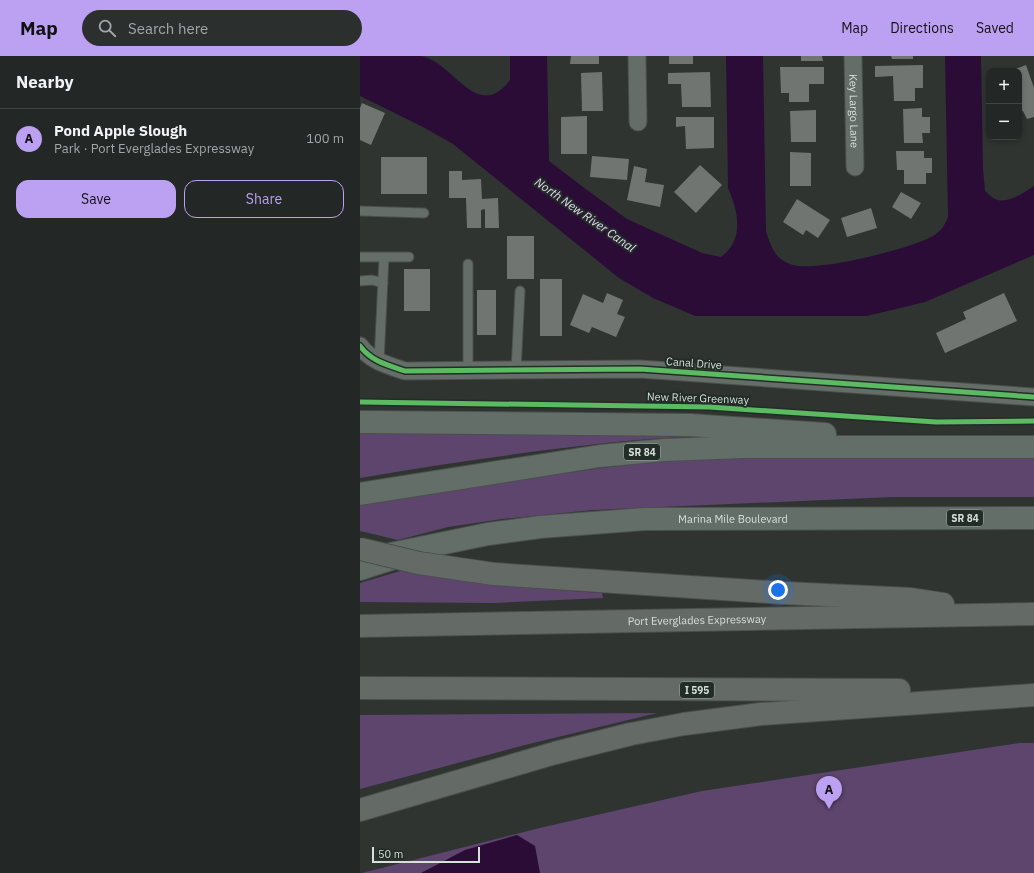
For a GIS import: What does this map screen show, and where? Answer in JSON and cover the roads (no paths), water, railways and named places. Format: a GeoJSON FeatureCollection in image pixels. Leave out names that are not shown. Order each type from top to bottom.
{"type":"FeatureCollection","features":[{"type":"Feature","properties":{"kind":"highway"},"geometry":{"type":"LineString","coordinates":[[360,549],[419,563],[494,574],[784,593],[910,598],[993,613]]}},
{"type":"Feature","properties":{"kind":"highway","name":"Port Everglades Expressway"},"geometry":{"type":"LineString","coordinates":[[360,626],[993,613],[1034,614]]}},
{"type":"Feature","properties":{"kind":"highway","name":"I 595"},"geometry":{"type":"LineString","coordinates":[[360,688],[1034,691]]}},
{"type":"Feature","properties":{"kind":"highway"},"geometry":{"type":"LineString","coordinates":[[360,810],[555,753],[631,734],[684,724],[761,714],[1034,695]]}},
{"type":"Feature","properties":{"kind":"main road"},"geometry":{"type":"LineString","coordinates":[[360,422],[690,425],[847,436],[928,447]]}},
{"type":"Feature","properties":{"kind":"main road","name":"SR 84"},"geometry":{"type":"LineString","coordinates":[[360,494],[600,456],[664,450],[743,447],[1034,447]]}},
{"type":"Feature","properties":{"kind":"main road","name":"Marina Mile Boulevard"},"geometry":{"type":"LineString","coordinates":[[434,544],[488,534],[540,527],[645,519],[1034,518]]}},
{"type":"Feature","properties":{"kind":"main road"},"geometry":{"type":"LineString","coordinates":[[360,569],[434,544]]}},
{"type":"Feature","properties":{"kind":"main road","name":"SR 84"},"geometry":{"type":"LineString","coordinates":[[360,560],[434,544]]}},
{"type":"Feature","properties":{"kind":"street"},"geometry":{"type":"LineString","coordinates":[[637,56],[638,122]]}},
{"type":"Feature","properties":{"kind":"street","name":"Key Largo Lane"},"geometry":{"type":"LineString","coordinates":[[853,56],[855,167]]}},
{"type":"Feature","properties":{"kind":"street","name":"Canal Drive"},"geometry":{"type":"LineString","coordinates":[[360,346],[365,352],[379,362],[404,371],[640,369],[1034,397]]}},
{"type":"Feature","properties":{"kind":"lane"},"geometry":{"type":"LineString","coordinates":[[360,211],[424,212]]}},
{"type":"Feature","properties":{"kind":"lane"},"geometry":{"type":"LineString","coordinates":[[360,257],[409,257]]}},
{"type":"Feature","properties":{"kind":"lane"},"geometry":{"type":"LineString","coordinates":[[379,362],[384,257]]}},
{"type":"Feature","properties":{"kind":"lane"},"geometry":{"type":"LineString","coordinates":[[468,264],[468,370]]}},
{"type":"Feature","properties":{"kind":"lane"},"geometry":{"type":"LineString","coordinates":[[360,281],[372,280],[383,283]]}},
{"type":"Feature","properties":{"kind":"lane"},"geometry":{"type":"LineString","coordinates":[[516,370],[520,291]]}},
{"type":"Feature","properties":{"kind":"water","name":"North New River Canal"},"geometry":{"type":"Polygon","coordinates":[[[360,56],[421,56],[433,60],[476,93],[487,96],[498,92],[510,80],[510,56],[547,56],[549,161],[627,219],[702,253],[721,257],[729,250],[734,242],[737,224],[737,215],[728,188],[726,56],[763,56],[766,231],[772,247],[782,260],[793,265],[805,266],[842,262],[885,253],[933,236],[942,228],[948,217],[945,56],[981,56],[983,169],[985,191],[995,199],[1005,200],[1016,197],[1034,186],[1034,255],[925,302],[867,316],[695,316],[653,298],[619,278],[453,144],[423,127],[360,96],[360,56]]]}},
{"type":"Feature","properties":{"kind":"water"},"geometry":{"type":"Polygon","coordinates":[[[517,835],[535,846],[540,873],[421,873],[465,850],[517,835]]]}},
{"type":"Feature","properties":{"kind":"place","name":"Pond Apple Slough"},"geometry":{"type":"Point","coordinates":[829,809]}}]}
